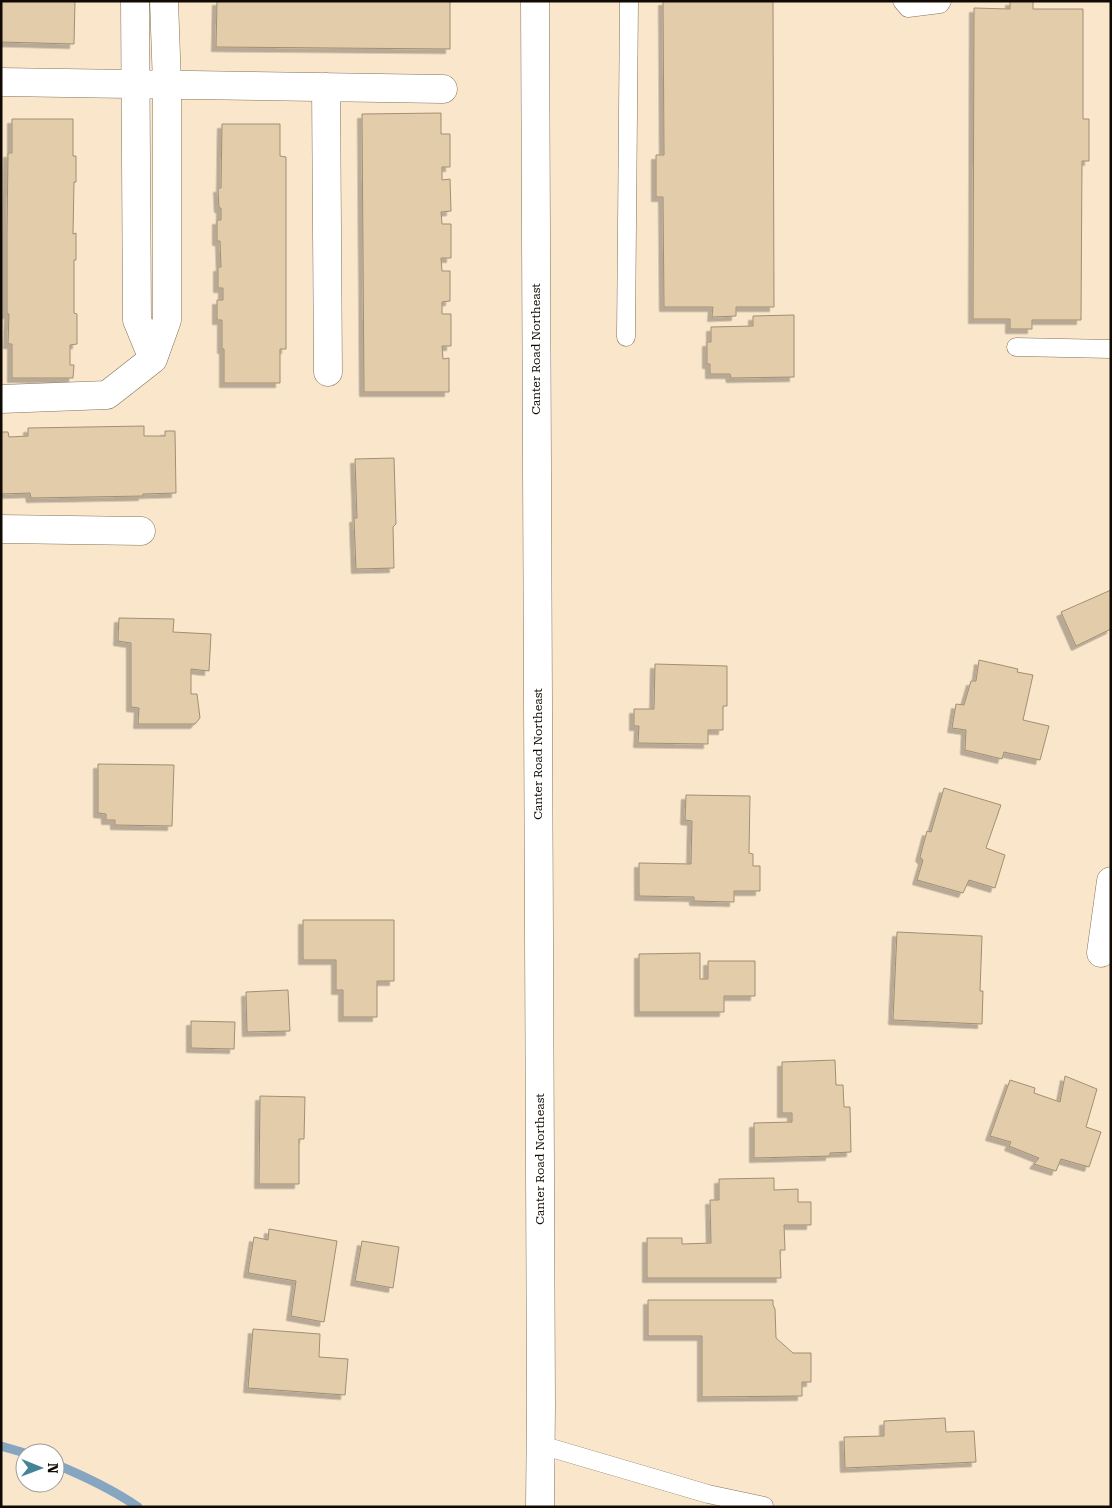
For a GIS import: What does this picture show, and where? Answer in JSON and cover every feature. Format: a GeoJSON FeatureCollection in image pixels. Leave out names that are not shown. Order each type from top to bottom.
{"type":"FeatureCollection","features":[{"type":"Feature","properties":{"kind":"street"},"geometry":{"type":"LineString","coordinates":[[135,1],[137,320],[153,359]]}},
{"type":"Feature","properties":{"kind":"street"},"geometry":{"type":"LineString","coordinates":[[1,399],[107,395],[153,359],[167,320],[164,1]]}},
{"type":"Feature","properties":{"kind":"street","name":"Canter Road Northeast"},"geometry":{"type":"LineString","coordinates":[[535,1],[540,1507]]}},
{"type":"Feature","properties":{"kind":"street"},"geometry":{"type":"LineString","coordinates":[[1,82],[444,89]]}},
{"type":"Feature","properties":{"kind":"street"},"geometry":{"type":"LineString","coordinates":[[326,87],[328,372]]}},
{"type":"Feature","properties":{"kind":"street"},"geometry":{"type":"LineString","coordinates":[[1,530],[141,531]]}},
{"type":"Feature","properties":{"kind":"street"},"geometry":{"type":"LineString","coordinates":[[1101,953],[1111,881]]}},
{"type":"Feature","properties":{"kind":"lane"},"geometry":{"type":"LineString","coordinates":[[626,337],[629,1]]}},
{"type":"Feature","properties":{"kind":"lane"},"geometry":{"type":"LineString","coordinates":[[902,1],[908,8],[940,4],[942,1]]}},
{"type":"Feature","properties":{"kind":"lane"},"geometry":{"type":"LineString","coordinates":[[1016,347],[1111,349]]}},
{"type":"Feature","properties":{"kind":"lane"},"geometry":{"type":"LineString","coordinates":[[541,1445],[708,1494],[764,1506]]}},
{"type":"Feature","properties":{"kind":"building"},"geometry":{"type":"Polygon","coordinates":[[[1,1],[75,1],[74,44],[1,42],[1,1]]]}},
{"type":"Feature","properties":{"kind":"building"},"geometry":{"type":"Polygon","coordinates":[[[217,1],[450,1],[450,49],[216,47],[217,1]]]}},
{"type":"Feature","properties":{"kind":"building"},"geometry":{"type":"Polygon","coordinates":[[[663,1],[773,1],[774,307],[736,307],[736,316],[712,317],[713,307],[664,307],[663,197],[656,197],[656,155],[664,155],[663,1]]]}},
{"type":"Feature","properties":{"kind":"building"},"geometry":{"type":"Polygon","coordinates":[[[1010,1],[1033,1],[1033,9],[1083,9],[1083,119],[1089,119],[1089,161],[1082,161],[1081,320],[1032,320],[1032,329],[1010,329],[1010,319],[973,319],[974,8],[1010,9],[1010,1]]]}},
{"type":"Feature","properties":{"kind":"building"},"geometry":{"type":"Polygon","coordinates":[[[441,113],[441,134],[450,134],[450,167],[442,167],[442,180],[450,179],[451,211],[441,212],[442,224],[451,224],[451,258],[441,258],[442,271],[450,271],[450,301],[442,302],[442,314],[451,314],[451,346],[442,346],[443,359],[449,358],[449,392],[364,392],[362,114],[441,113]]]}},
{"type":"Feature","properties":{"kind":"building"},"geometry":{"type":"Polygon","coordinates":[[[12,119],[73,119],[73,156],[76,156],[73,234],[76,233],[74,313],[77,314],[77,344],[70,345],[70,365],[74,365],[73,378],[12,378],[12,344],[8,344],[7,234],[8,153],[12,153],[12,119]]]}},
{"type":"Feature","properties":{"kind":"building"},"geometry":{"type":"Polygon","coordinates":[[[222,124],[280,124],[280,156],[286,157],[286,349],[280,349],[280,383],[224,383],[222,320],[217,320],[217,300],[223,300],[223,288],[218,288],[218,267],[221,267],[220,241],[217,241],[217,220],[221,220],[218,188],[221,188],[222,124]]]}},
{"type":"Feature","properties":{"kind":"building"},"geometry":{"type":"Polygon","coordinates":[[[794,315],[794,377],[731,378],[730,374],[710,374],[710,364],[707,364],[707,342],[711,342],[711,327],[753,326],[753,316],[794,315]]]}},
{"type":"Feature","properties":{"kind":"building"},"geometry":{"type":"Polygon","coordinates":[[[144,426],[144,436],[165,436],[165,431],[175,431],[176,493],[143,494],[143,496],[31,498],[30,493],[1,494],[1,432],[8,432],[9,437],[28,436],[28,428],[144,426]]]}},
{"type":"Feature","properties":{"kind":"building"},"geometry":{"type":"Polygon","coordinates":[[[394,458],[396,524],[393,527],[394,568],[356,569],[354,518],[357,518],[355,459],[394,458]]]}},
{"type":"Feature","properties":{"kind":"building"},"geometry":{"type":"Polygon","coordinates":[[[1111,590],[1111,629],[1076,646],[1061,612],[1111,590]]]}},
{"type":"Feature","properties":{"kind":"building"},"geometry":{"type":"Polygon","coordinates":[[[119,618],[174,619],[173,632],[211,634],[209,671],[191,669],[191,694],[197,694],[200,718],[195,724],[138,724],[139,708],[131,707],[131,643],[118,641],[119,618]]]}},
{"type":"Feature","properties":{"kind":"building"},"geometry":{"type":"Polygon","coordinates":[[[979,660],[1018,669],[1017,672],[1033,675],[1023,720],[1049,726],[1040,760],[1004,752],[1002,759],[965,750],[966,730],[952,728],[956,704],[964,705],[971,681],[976,681],[979,660]]]}},
{"type":"Feature","properties":{"kind":"building"},"geometry":{"type":"Polygon","coordinates":[[[655,664],[727,666],[727,706],[723,706],[723,730],[708,730],[708,744],[638,743],[639,726],[634,726],[634,709],[654,709],[655,664]]]}},
{"type":"Feature","properties":{"kind":"building"},"geometry":{"type":"Polygon","coordinates":[[[98,764],[174,765],[172,826],[115,825],[115,820],[106,820],[106,814],[98,813],[98,764]]]}},
{"type":"Feature","properties":{"kind":"building"},"geometry":{"type":"Polygon","coordinates":[[[944,788],[1001,805],[986,848],[1005,855],[995,888],[969,880],[963,893],[917,880],[923,860],[920,857],[927,831],[931,832],[944,788]]]}},
{"type":"Feature","properties":{"kind":"building"},"geometry":{"type":"Polygon","coordinates":[[[686,795],[750,796],[749,853],[753,854],[753,866],[760,866],[760,891],[734,891],[734,902],[694,901],[694,897],[639,896],[639,863],[691,864],[692,821],[685,820],[686,795]]]}},
{"type":"Feature","properties":{"kind":"building"},"geometry":{"type":"Polygon","coordinates":[[[303,920],[394,920],[394,981],[377,981],[377,1017],[343,1017],[343,990],[336,990],[336,960],[303,960],[303,920]]]}},
{"type":"Feature","properties":{"kind":"building"},"geometry":{"type":"Polygon","coordinates":[[[897,932],[982,936],[980,991],[983,991],[982,1024],[893,1020],[897,932]]]}},
{"type":"Feature","properties":{"kind":"building"},"geometry":{"type":"Polygon","coordinates":[[[700,953],[700,979],[708,979],[708,961],[755,961],[755,996],[724,996],[724,1012],[639,1012],[639,954],[700,953]]]}},
{"type":"Feature","properties":{"kind":"building"},"geometry":{"type":"Polygon","coordinates":[[[288,990],[290,1031],[247,1032],[246,992],[288,990]]]}},
{"type":"Feature","properties":{"kind":"building"},"geometry":{"type":"Polygon","coordinates":[[[191,1021],[235,1022],[234,1049],[191,1048],[191,1021]]]}},
{"type":"Feature","properties":{"kind":"building"},"geometry":{"type":"Polygon","coordinates":[[[835,1060],[836,1085],[843,1085],[844,1107],[850,1107],[851,1152],[830,1153],[830,1156],[754,1158],[754,1123],[792,1122],[792,1113],[782,1113],[782,1062],[835,1060]]]}},
{"type":"Feature","properties":{"kind":"building"},"geometry":{"type":"Polygon","coordinates":[[[1065,1076],[1097,1089],[1086,1127],[1101,1132],[1089,1167],[1061,1159],[1056,1171],[1034,1164],[1039,1158],[1009,1146],[1011,1142],[990,1136],[1010,1080],[1035,1088],[1034,1093],[1060,1102],[1065,1076]]]}},
{"type":"Feature","properties":{"kind":"building"},"geometry":{"type":"Polygon","coordinates":[[[260,1096],[305,1097],[304,1139],[299,1139],[299,1184],[259,1184],[260,1096]]]}},
{"type":"Feature","properties":{"kind":"building"},"geometry":{"type":"Polygon","coordinates":[[[774,1178],[774,1190],[798,1189],[798,1202],[811,1202],[811,1225],[784,1225],[785,1250],[780,1250],[781,1278],[647,1278],[647,1238],[682,1238],[682,1244],[711,1243],[710,1200],[719,1200],[719,1179],[774,1178]]]}},
{"type":"Feature","properties":{"kind":"building"},"geometry":{"type":"Polygon","coordinates":[[[269,1229],[337,1241],[324,1322],[291,1316],[296,1281],[248,1273],[254,1237],[268,1240],[269,1229]]]}},
{"type":"Feature","properties":{"kind":"building"},"geometry":{"type":"Polygon","coordinates":[[[362,1241],[399,1247],[393,1288],[355,1281],[362,1241]]]}},
{"type":"Feature","properties":{"kind":"building"},"geometry":{"type":"Polygon","coordinates":[[[648,1300],[773,1300],[776,1338],[793,1353],[811,1353],[811,1382],[802,1382],[802,1396],[702,1397],[702,1336],[648,1336],[648,1300]]]}},
{"type":"Feature","properties":{"kind":"building"},"geometry":{"type":"Polygon","coordinates":[[[253,1329],[320,1334],[319,1357],[348,1359],[345,1395],[248,1388],[253,1329]]]}},
{"type":"Feature","properties":{"kind":"building"},"geometry":{"type":"Polygon","coordinates":[[[945,1418],[946,1432],[974,1431],[976,1462],[845,1468],[844,1437],[884,1436],[884,1421],[945,1418]]]}},
{"type":"Feature","properties":{"kind":"waterway"},"geometry":{"type":"LineString","coordinates":[[1,1446],[15,1450]]}},
{"type":"Feature","properties":{"kind":"waterway"},"geometry":{"type":"LineString","coordinates":[[65,1468],[98,1483],[138,1507]]}}]}
